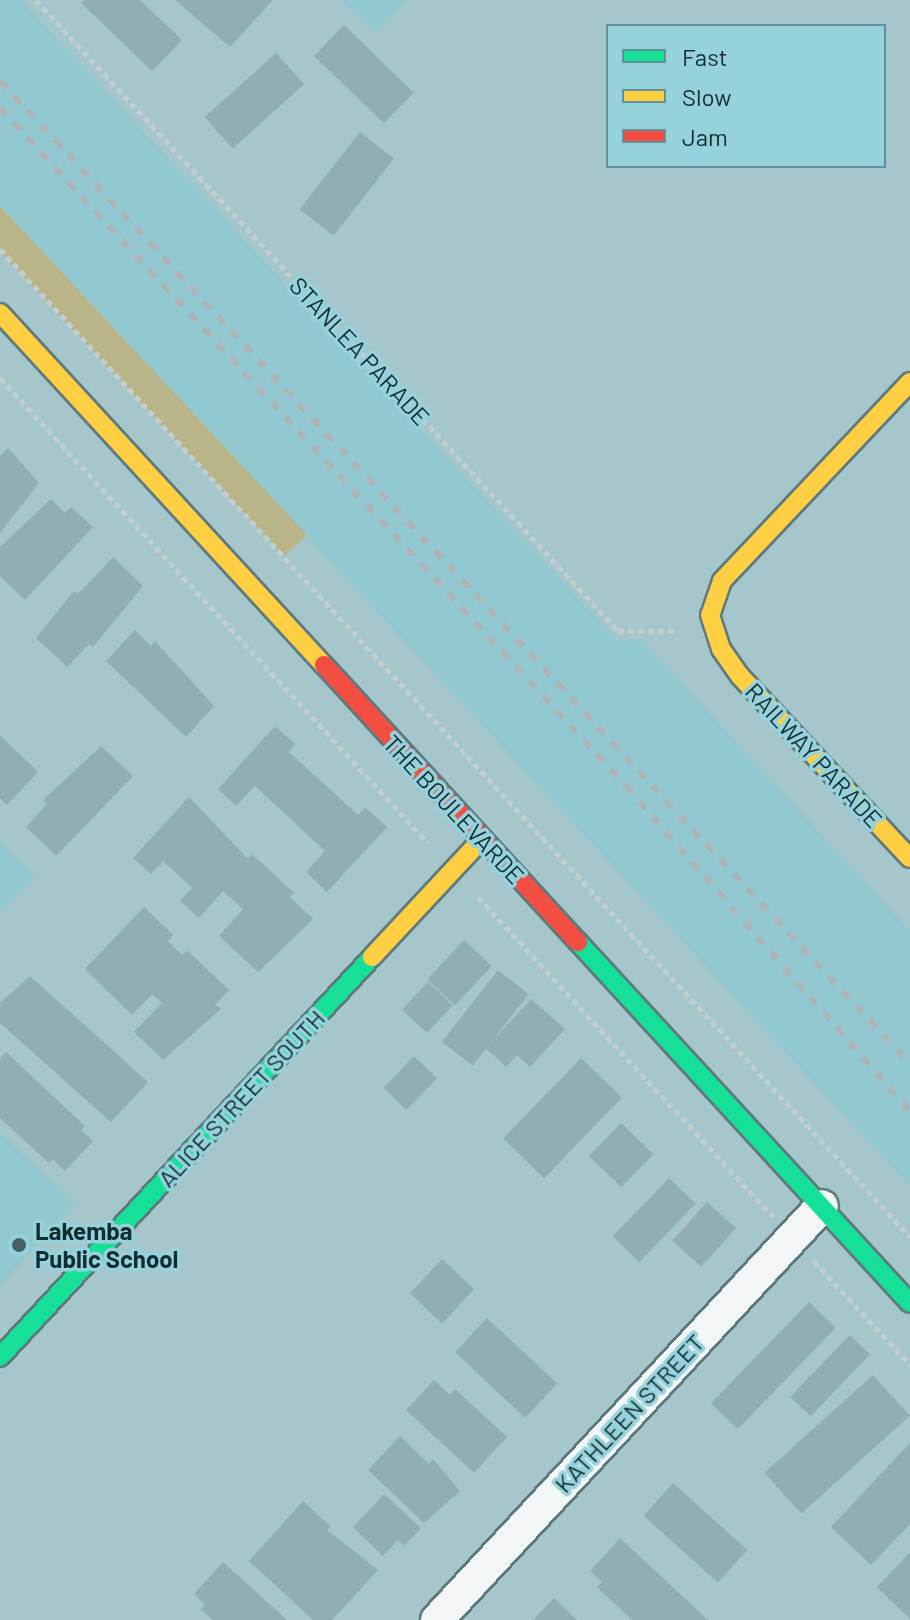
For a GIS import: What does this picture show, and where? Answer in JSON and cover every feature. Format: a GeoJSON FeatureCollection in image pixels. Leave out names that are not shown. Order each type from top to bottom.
{"type":"FeatureCollection","features":[{"type":"Feature","properties":{"kind":"street","name":"THE BOULEVARDE"},"geometry":{"type":"LineString","coordinates":[[0,313],[910,1303]]}},
{"type":"Feature","properties":{"kind":"street"},"geometry":{"type":"LineString","coordinates":[[714,630],[710,615],[722,581],[910,382]]}},
{"type":"Feature","properties":{"kind":"street","name":"RAILWAY PARADE"},"geometry":{"type":"LineString","coordinates":[[714,630],[721,649],[910,858]]}},
{"type":"Feature","properties":{"kind":"street","name":"ALICE STREET SOUTH"},"geometry":{"type":"LineString","coordinates":[[0,1357],[482,839]]}},
{"type":"Feature","properties":{"kind":"street","name":"KATHLEEN STREET"},"geometry":{"type":"LineString","coordinates":[[437,1620],[822,1206]]}},
{"type":"Feature","properties":{"kind":"path","name":"STANLEA PARADE"},"geometry":{"type":"LineString","coordinates":[[36,0],[618,631],[714,630]]}},
{"type":"Feature","properties":{"kind":"path"},"geometry":{"type":"LineString","coordinates":[[0,249],[910,1237]]}},
{"type":"Feature","properties":{"kind":"shaded area"},"geometry":{"type":"Polygon","coordinates":[[[0,0],[21,0],[619,642],[642,640],[910,931],[910,1186],[0,205],[0,0]]]}},
{"type":"Feature","properties":{"kind":"shaded area"},"geometry":{"type":"Polygon","coordinates":[[[341,0],[406,0],[376,32],[341,0]]]}},
{"type":"Feature","properties":{"kind":"shaded area"},"geometry":{"type":"Polygon","coordinates":[[[0,206],[307,535],[284,556],[0,251],[0,206]]]}},
{"type":"Feature","properties":{"kind":"shaded area"},"geometry":{"type":"Polygon","coordinates":[[[0,843],[35,876],[0,913],[0,843]]]}},
{"type":"Feature","properties":{"kind":"shaded area","name":"Lakemba Public School"},"geometry":{"type":"Polygon","coordinates":[[[0,1133],[76,1204],[0,1285],[0,1133]]]}},
{"type":"Feature","properties":{"kind":"building"},"geometry":{"type":"Polygon","coordinates":[[[84,0],[140,0],[182,40],[152,71],[81,3],[84,0]]]}},
{"type":"Feature","properties":{"kind":"building"},"geometry":{"type":"Polygon","coordinates":[[[175,0],[273,0],[230,47],[175,0]]]}},
{"type":"Feature","properties":{"kind":"building"},"geometry":{"type":"Polygon","coordinates":[[[344,25],[414,92],[384,123],[314,56],[344,25]]]}},
{"type":"Feature","properties":{"kind":"building"},"geometry":{"type":"Polygon","coordinates":[[[276,53],[304,84],[233,148],[205,117],[276,53]]]}},
{"type":"Feature","properties":{"kind":"building"},"geometry":{"type":"Polygon","coordinates":[[[360,132],[394,158],[334,236],[300,209],[360,132]]]}},
{"type":"Feature","properties":{"kind":"building"},"geometry":{"type":"Polygon","coordinates":[[[8,448],[39,483],[0,533],[0,456],[8,448]]]}},
{"type":"Feature","properties":{"kind":"building"},"geometry":{"type":"Polygon","coordinates":[[[51,499],[65,513],[71,507],[93,527],[25,600],[0,576],[0,547],[51,499]]]}},
{"type":"Feature","properties":{"kind":"building"},"geometry":{"type":"Polygon","coordinates":[[[113,557],[143,586],[93,647],[89,644],[67,667],[36,638],[74,591],[78,594],[113,557]]]}},
{"type":"Feature","properties":{"kind":"building"},"geometry":{"type":"Polygon","coordinates":[[[135,630],[151,646],[155,641],[214,706],[186,737],[106,661],[135,630]]]}},
{"type":"Feature","properties":{"kind":"building"},"geometry":{"type":"Polygon","coordinates":[[[275,726],[295,744],[289,752],[358,815],[365,807],[387,827],[327,892],[306,872],[325,851],[255,786],[236,806],[218,789],[275,726]]]}},
{"type":"Feature","properties":{"kind":"building"},"geometry":{"type":"Polygon","coordinates":[[[0,735],[38,772],[7,805],[0,798],[0,735]]]}},
{"type":"Feature","properties":{"kind":"building"},"geometry":{"type":"Polygon","coordinates":[[[101,746],[133,776],[56,856],[26,827],[47,804],[43,800],[101,746]]]}},
{"type":"Feature","properties":{"kind":"building"},"geometry":{"type":"Polygon","coordinates":[[[189,797],[248,859],[252,854],[294,893],[290,897],[313,919],[258,972],[219,936],[243,909],[223,891],[199,918],[180,901],[192,888],[163,861],[151,874],[133,858],[189,797]]]}},
{"type":"Feature","properties":{"kind":"building"},"geometry":{"type":"Polygon","coordinates":[[[144,907],[173,935],[168,941],[182,955],[187,950],[229,990],[215,1005],[221,1009],[163,1060],[134,1032],[162,1003],[152,994],[132,1015],[85,969],[144,907]]]}},
{"type":"Feature","properties":{"kind":"building"},"geometry":{"type":"Polygon","coordinates":[[[464,940],[492,966],[455,1005],[427,979],[464,940]]]}},
{"type":"Feature","properties":{"kind":"building"},"geometry":{"type":"Polygon","coordinates":[[[498,970],[529,994],[473,1066],[442,1042],[498,970]]]}},
{"type":"Feature","properties":{"kind":"building"},"geometry":{"type":"Polygon","coordinates":[[[30,976],[148,1082],[111,1122],[0,1023],[0,1003],[30,976]]]}},
{"type":"Feature","properties":{"kind":"building"},"geometry":{"type":"Polygon","coordinates":[[[428,982],[453,1005],[427,1033],[402,1010],[428,982]]]}},
{"type":"Feature","properties":{"kind":"building"},"geometry":{"type":"Polygon","coordinates":[[[531,999],[565,1029],[530,1067],[517,1055],[506,1067],[486,1048],[531,999]]]}},
{"type":"Feature","properties":{"kind":"building"},"geometry":{"type":"Polygon","coordinates":[[[6,1052],[85,1126],[81,1130],[93,1141],[65,1171],[53,1159],[49,1163],[0,1118],[0,1059],[6,1052]]]}},
{"type":"Feature","properties":{"kind":"building"},"geometry":{"type":"Polygon","coordinates":[[[414,1056],[437,1078],[406,1110],[383,1088],[414,1056]]]}},
{"type":"Feature","properties":{"kind":"building"},"geometry":{"type":"Polygon","coordinates":[[[581,1058],[622,1098],[544,1178],[503,1139],[581,1058]]]}},
{"type":"Feature","properties":{"kind":"building"},"geometry":{"type":"Polygon","coordinates":[[[621,1123],[653,1154],[621,1187],[589,1156],[621,1123]]]}},
{"type":"Feature","properties":{"kind":"building"},"geometry":{"type":"Polygon","coordinates":[[[669,1178],[696,1204],[639,1262],[613,1236],[669,1178]]]}},
{"type":"Feature","properties":{"kind":"building"},"geometry":{"type":"Polygon","coordinates":[[[707,1202],[736,1228],[701,1267],[672,1241],[707,1202]]]}},
{"type":"Feature","properties":{"kind":"building"},"geometry":{"type":"Polygon","coordinates":[[[442,1259],[474,1289],[442,1323],[410,1293],[442,1259]]]}},
{"type":"Feature","properties":{"kind":"building"},"geometry":{"type":"Polygon","coordinates":[[[809,1302],[836,1328],[738,1429],[711,1403],[809,1302]]]}},
{"type":"Feature","properties":{"kind":"building"},"geometry":{"type":"Polygon","coordinates":[[[487,1318],[557,1383],[525,1418],[455,1352],[487,1318]]]}},
{"type":"Feature","properties":{"kind":"building"},"geometry":{"type":"Polygon","coordinates":[[[850,1335],[870,1354],[810,1416],[790,1397],[850,1335]]]}},
{"type":"Feature","properties":{"kind":"building"},"geometry":{"type":"Polygon","coordinates":[[[873,1375],[910,1416],[801,1514],[765,1473],[873,1375]]]}},
{"type":"Feature","properties":{"kind":"building"},"geometry":{"type":"Polygon","coordinates":[[[434,1380],[450,1395],[455,1389],[507,1437],[474,1473],[406,1410],[434,1380]]]}},
{"type":"Feature","properties":{"kind":"building"},"geometry":{"type":"Polygon","coordinates":[[[400,1436],[429,1464],[433,1459],[460,1491],[424,1523],[368,1470],[400,1436]]]}},
{"type":"Feature","properties":{"kind":"building"},"geometry":{"type":"Polygon","coordinates":[[[910,1443],[910,1524],[871,1565],[831,1527],[910,1443]]]}},
{"type":"Feature","properties":{"kind":"building"},"geometry":{"type":"Polygon","coordinates":[[[673,1483],[747,1550],[718,1583],[644,1516],[673,1483]]]}},
{"type":"Feature","properties":{"kind":"building"},"geometry":{"type":"Polygon","coordinates":[[[384,1494],[421,1528],[404,1546],[398,1540],[383,1556],[353,1527],[384,1494]]]}},
{"type":"Feature","properties":{"kind":"building"},"geometry":{"type":"Polygon","coordinates":[[[303,1501],[331,1527],[327,1530],[378,1570],[332,1620],[313,1620],[249,1561],[303,1501]]]}},
{"type":"Feature","properties":{"kind":"building"},"geometry":{"type":"Polygon","coordinates":[[[620,1538],[708,1620],[632,1620],[597,1587],[602,1582],[590,1571],[620,1538]]]}},
{"type":"Feature","properties":{"kind":"building"},"geometry":{"type":"Polygon","coordinates":[[[910,1552],[910,1619],[877,1587],[910,1552]]]}},
{"type":"Feature","properties":{"kind":"building"},"geometry":{"type":"Polygon","coordinates":[[[223,1562],[287,1620],[213,1620],[201,1610],[205,1605],[194,1594],[223,1562]]]}},
{"type":"Feature","properties":{"kind":"building"},"geometry":{"type":"Polygon","coordinates":[[[554,1598],[577,1620],[533,1620],[554,1598]]]}},
{"type":"Feature","properties":{"kind":"railway"},"geometry":{"type":"LineString","coordinates":[[0,81],[910,1064]]}},
{"type":"Feature","properties":{"kind":"railway"},"geometry":{"type":"LineString","coordinates":[[0,108],[626,786],[910,1111]]}},
{"type":"Feature","properties":{"kind":"traffic: fast"},"geometry":{"type":"LineString","coordinates":[[578,942],[910,1303]]}},
{"type":"Feature","properties":{"kind":"traffic: fast"},"geometry":{"type":"LineString","coordinates":[[0,1357],[372,957]]}},
{"type":"Feature","properties":{"kind":"traffic: slow"},"geometry":{"type":"LineString","coordinates":[[0,313],[324,665]]}},
{"type":"Feature","properties":{"kind":"traffic: slow"},"geometry":{"type":"LineString","coordinates":[[910,382],[722,581],[710,615],[721,649],[740,676],[910,858]]}},
{"type":"Feature","properties":{"kind":"traffic: slow"},"geometry":{"type":"LineString","coordinates":[[372,957],[482,839]]}},
{"type":"Feature","properties":{"kind":"traffic: jam"},"geometry":{"type":"LineString","coordinates":[[324,665],[578,942]]}},
{"type":"Feature","properties":{"kind":"place","name":"Lakemba Public School"},"geometry":{"type":"Point","coordinates":[19,1245]}}]}
